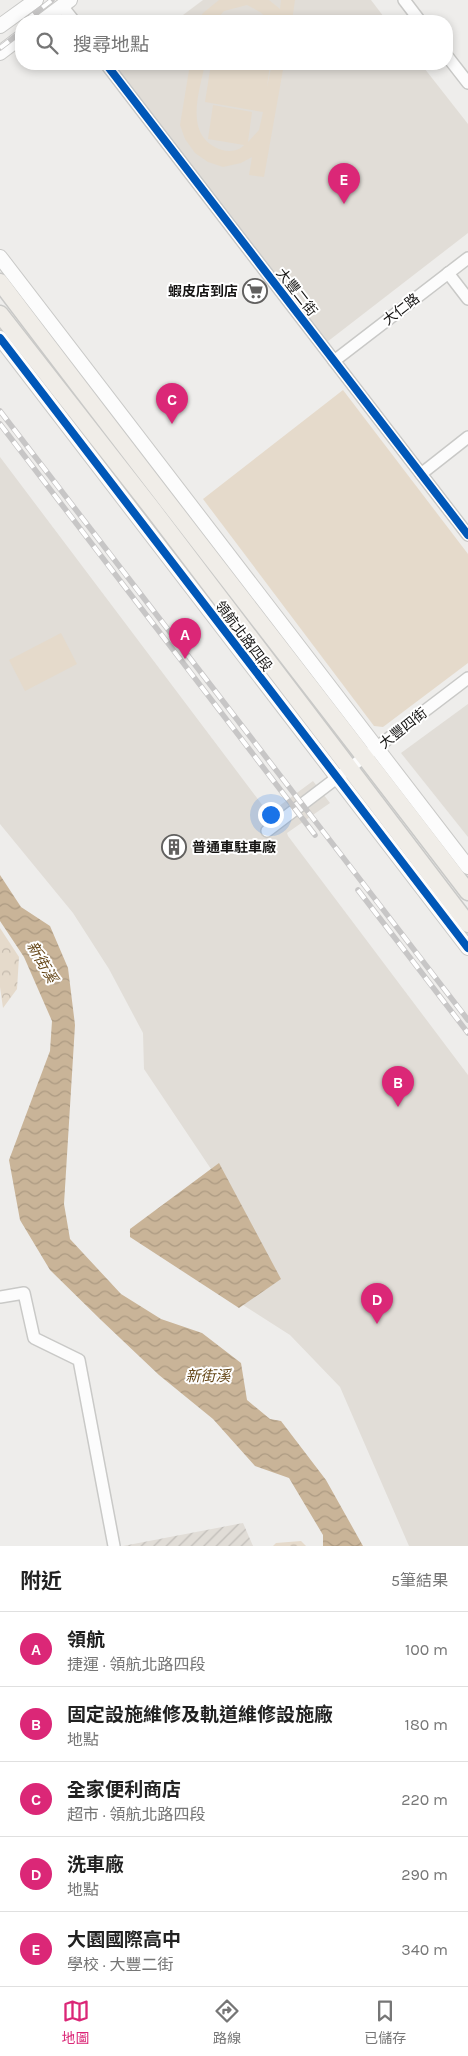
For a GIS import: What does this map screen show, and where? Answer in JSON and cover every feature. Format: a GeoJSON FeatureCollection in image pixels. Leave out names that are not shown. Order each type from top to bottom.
{"type":"FeatureCollection","features":[{"type":"Feature","properties":{"kind":"main road","name":"領航北路四段"},"geometry":{"type":"LineString","coordinates":[[0,282],[130,455],[371,752],[468,892]]}},
{"type":"Feature","properties":{"kind":"main road","name":"領航北路四段"},"geometry":{"type":"LineString","coordinates":[[0,314],[154,511],[344,773],[468,924]]}},
{"type":"Feature","properties":{"kind":"street"},"geometry":{"type":"LineString","coordinates":[[15,15],[36,0]]}},
{"type":"Feature","properties":{"kind":"street"},"geometry":{"type":"LineString","coordinates":[[404,0],[415,15]]}},
{"type":"Feature","properties":{"kind":"street"},"geometry":{"type":"LineString","coordinates":[[50,15],[66,3],[71,15]]}},
{"type":"Feature","properties":{"kind":"street"},"geometry":{"type":"LineString","coordinates":[[0,26],[15,15]]}},
{"type":"Feature","properties":{"kind":"street"},"geometry":{"type":"LineString","coordinates":[[0,53],[15,42]]}},
{"type":"Feature","properties":{"kind":"street"},"geometry":{"type":"LineString","coordinates":[[453,64],[468,83]]}},
{"type":"Feature","properties":{"kind":"street","name":"大豐二街"},"geometry":{"type":"LineString","coordinates":[[111,70],[468,535]]}},
{"type":"Feature","properties":{"kind":"street","name":"領航北路四段"},"geometry":{"type":"LineString","coordinates":[[0,257],[371,752],[468,867]]}},
{"type":"Feature","properties":{"kind":"street","name":"大仁路"},"geometry":{"type":"LineString","coordinates":[[334,360],[468,258]]}},
{"type":"Feature","properties":{"kind":"street"},"geometry":{"type":"LineString","coordinates":[[448,273],[468,299]]}},
{"type":"Feature","properties":{"kind":"street","name":"領航北路四段"},"geometry":{"type":"LineString","coordinates":[[0,338],[344,773],[468,948]]}},
{"type":"Feature","properties":{"kind":"street"},"geometry":{"type":"LineString","coordinates":[[421,474],[468,437]]}},
{"type":"Feature","properties":{"kind":"street","name":"大豐四街"},"geometry":{"type":"LineString","coordinates":[[267,831],[468,678]]}},
{"type":"Feature","properties":{"kind":"street"},"geometry":{"type":"LineString","coordinates":[[0,1298],[24,1293],[34,1338],[78,1360],[114,1546]]}},
{"type":"Feature","properties":{"kind":"shaded area"},"geometry":{"type":"Polygon","coordinates":[[[203,0],[371,0],[382,15],[183,15],[203,0]]]}},
{"type":"Feature","properties":{"kind":"shaded area"},"geometry":{"type":"Polygon","coordinates":[[[117,70],[426,70],[468,124],[468,233],[327,342],[117,70]]]}},
{"type":"Feature","properties":{"kind":"shaded area"},"geometry":{"type":"Polygon","coordinates":[[[0,457],[266,810],[271,812],[313,781],[330,803],[287,833],[288,836],[468,1075],[468,1546],[409,1546],[340,1387],[290,1335],[129,1232],[211,1169],[144,1069],[143,1033],[109,969],[73,913],[0,824],[0,457]]]}},
{"type":"Feature","properties":{"kind":"shaded area"},"geometry":{"type":"Polygon","coordinates":[[[468,704],[468,837],[401,753],[468,704]]]}},
{"type":"Feature","properties":{"kind":"shaded area"},"geometry":{"type":"Polygon","coordinates":[[[243,1523],[253,1546],[123,1546],[243,1523]]]}},
{"type":"Feature","properties":{"kind":"green space"},"geometry":{"type":"Polygon","coordinates":[[[219,0],[269,0],[280,9],[281,0],[295,0],[293,15],[264,15],[247,5],[224,11],[220,15],[202,15],[219,0]]]}},
{"type":"Feature","properties":{"kind":"green space"},"geometry":{"type":"Polygon","coordinates":[[[189,70],[204,70],[197,101],[198,125],[202,135],[210,144],[222,150],[237,150],[244,145],[208,139],[213,105],[252,112],[248,142],[259,130],[263,112],[205,102],[210,70],[269,70],[267,87],[271,70],[283,70],[264,177],[249,175],[252,157],[241,163],[223,167],[208,162],[195,153],[185,139],[180,125],[189,70]]]}},
{"type":"Feature","properties":{"kind":"green space"},"geometry":{"type":"Polygon","coordinates":[[[343,390],[468,554],[468,663],[383,727],[374,726],[203,499],[343,390]]]}},
{"type":"Feature","properties":{"kind":"green space"},"geometry":{"type":"Polygon","coordinates":[[[61,633],[77,664],[25,691],[9,660],[61,633]]]}},
{"type":"Feature","properties":{"kind":"green space"},"geometry":{"type":"Polygon","coordinates":[[[0,928],[19,957],[17,989],[3,1008],[0,987],[0,928]]]}},
{"type":"Feature","properties":{"kind":"green space"},"geometry":{"type":"Polygon","coordinates":[[[301,1541],[306,1546],[273,1546],[276,1543],[301,1541]]]}},
{"type":"Feature","properties":{"kind":"water","name":"新街溪"},"geometry":{"type":"Polygon","coordinates":[[[0,875],[21,907],[50,926],[68,968],[75,1025],[64,1204],[70,1239],[121,1294],[161,1319],[202,1333],[241,1363],[247,1400],[270,1419],[281,1421],[326,1480],[363,1546],[323,1546],[323,1535],[289,1478],[255,1466],[213,1419],[159,1375],[101,1320],[50,1270],[20,1220],[9,1160],[50,1051],[52,1021],[24,957],[0,921],[0,875]]]}},
{"type":"Feature","properties":{"kind":"water"},"geometry":{"type":"Polygon","coordinates":[[[219,1163],[281,1279],[239,1308],[130,1237],[130,1229],[219,1163]]]}},
{"type":"Feature","properties":{"kind":"railway"},"geometry":{"type":"LineString","coordinates":[[33,15],[52,0]]}},
{"type":"Feature","properties":{"kind":"railway"},"geometry":{"type":"LineString","coordinates":[[0,48],[15,37]]}},
{"type":"Feature","properties":{"kind":"railway"},"geometry":{"type":"LineString","coordinates":[[0,411],[468,1020]]}},
{"type":"Feature","properties":{"kind":"railway"},"geometry":{"type":"LineString","coordinates":[[0,424],[315,835]]}},
{"type":"Feature","properties":{"kind":"railway"},"geometry":{"type":"LineString","coordinates":[[358,890],[468,1033]]}},
{"type":"Feature","properties":{"kind":"cycle path"},"geometry":{"type":"LineString","coordinates":[[111,70],[468,535]]}},
{"type":"Feature","properties":{"kind":"cycle path"},"geometry":{"type":"LineString","coordinates":[[0,338],[468,948]]}},
{"type":"Feature","properties":{"kind":"place","name":"大園國際高中"},"geometry":{"type":"Point","coordinates":[344,204]}},
{"type":"Feature","properties":{"kind":"place","name":"蝦皮店到店"},"geometry":{"type":"Point","coordinates":[255,291]}},
{"type":"Feature","properties":{"kind":"place","name":"全家便利商店"},"geometry":{"type":"Point","coordinates":[172,424]}},
{"type":"Feature","properties":{"kind":"place","name":"領航"},"geometry":{"type":"Point","coordinates":[185,659]}},
{"type":"Feature","properties":{"kind":"place","name":"普通車駐車廠"},"geometry":{"type":"Point","coordinates":[174,847]}},
{"type":"Feature","properties":{"kind":"place","name":"固定設施維修及軌道維修設施廠"},"geometry":{"type":"Point","coordinates":[398,1107]}},
{"type":"Feature","properties":{"kind":"place","name":"洗車廠"},"geometry":{"type":"Point","coordinates":[377,1324]}}]}
